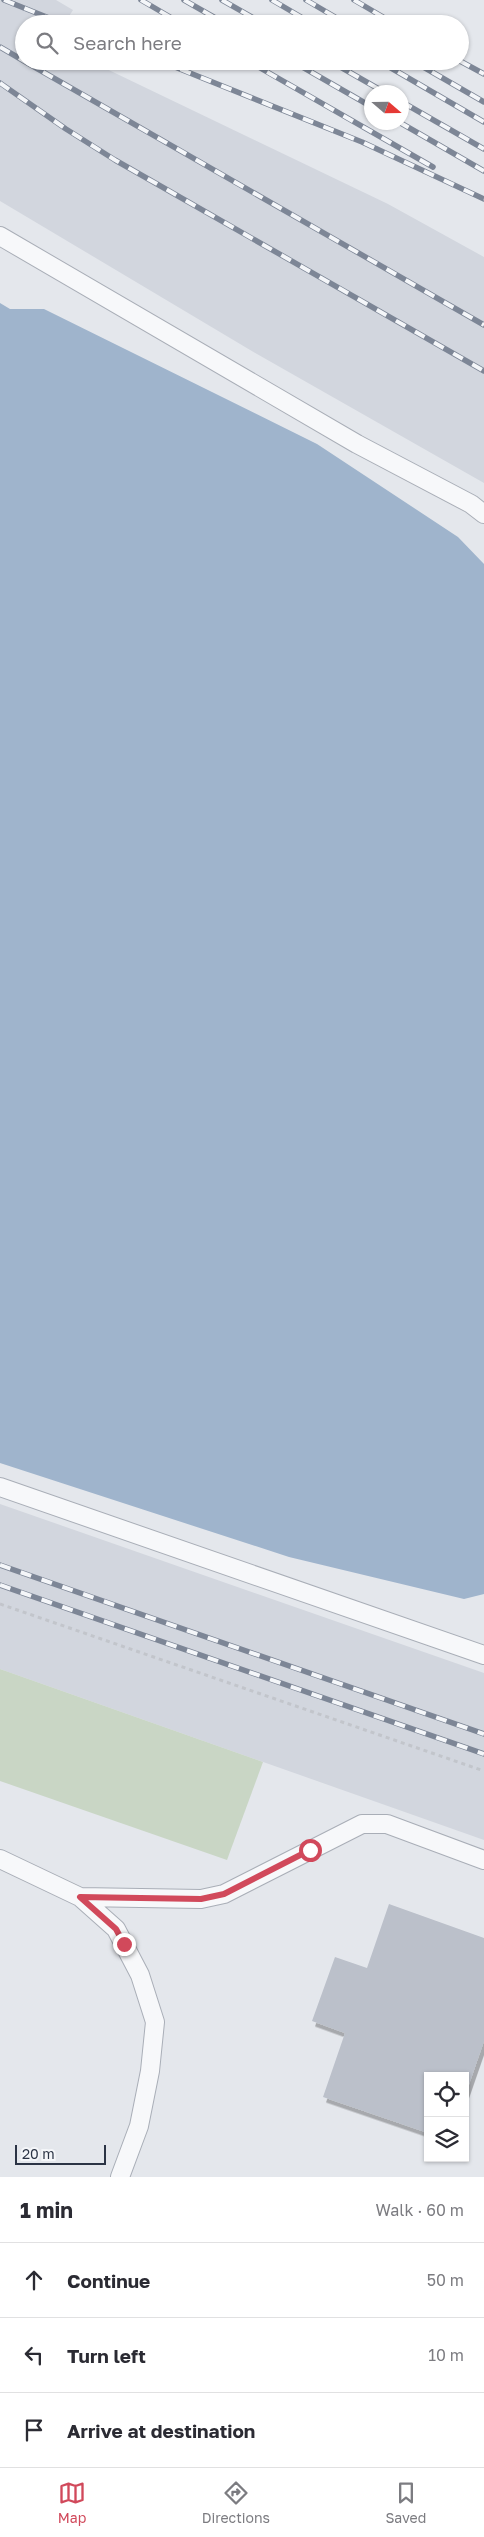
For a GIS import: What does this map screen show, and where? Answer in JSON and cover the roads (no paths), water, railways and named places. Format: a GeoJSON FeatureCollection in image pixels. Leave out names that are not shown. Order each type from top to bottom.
{"type":"FeatureCollection","features":[{"type":"Feature","properties":{"kind":"lane"},"geometry":{"type":"LineString","coordinates":[[0,236],[356,444],[471,504],[484,514]]}},
{"type":"Feature","properties":{"kind":"lane"},"geometry":{"type":"LineString","coordinates":[[0,1487],[484,1654]]}},
{"type":"Feature","properties":{"kind":"lane"},"geometry":{"type":"LineString","coordinates":[[80,1897],[201,1899],[224,1894],[362,1824],[387,1824],[484,1860]]}},
{"type":"Feature","properties":{"kind":"lane"},"geometry":{"type":"LineString","coordinates":[[0,1859],[80,1897],[116,1929],[140,1975],[155,2022],[150,2072],[139,2126],[120,2177]]}},
{"type":"Feature","properties":{"kind":"water"},"geometry":{"type":"Polygon","coordinates":[[[0,303],[10,309],[44,309],[317,444],[458,537],[484,564],[484,1594],[464,1599],[289,1557],[0,1463],[0,303]]]}},
{"type":"Feature","properties":{"kind":"railway"},"geometry":{"type":"LineString","coordinates":[[4,0],[42,15]]}},
{"type":"Feature","properties":{"kind":"railway"},"geometry":{"type":"LineString","coordinates":[[141,0],[167,15]]}},
{"type":"Feature","properties":{"kind":"railway"},"geometry":{"type":"LineString","coordinates":[[184,0],[210,15]]}},
{"type":"Feature","properties":{"kind":"railway"},"geometry":{"type":"LineString","coordinates":[[222,0],[248,15]]}},
{"type":"Feature","properties":{"kind":"railway"},"geometry":{"type":"LineString","coordinates":[[272,0],[298,15]]}},
{"type":"Feature","properties":{"kind":"railway"},"geometry":{"type":"LineString","coordinates":[[306,0],[332,15]]}},
{"type":"Feature","properties":{"kind":"railway"},"geometry":{"type":"LineString","coordinates":[[354,0],[380,15]]}},
{"type":"Feature","properties":{"kind":"railway"},"geometry":{"type":"LineString","coordinates":[[0,47],[15,56]]}},
{"type":"Feature","properties":{"kind":"railway"},"geometry":{"type":"LineString","coordinates":[[469,66],[484,74]]}},
{"type":"Feature","properties":{"kind":"railway"},"geometry":{"type":"LineString","coordinates":[[40,70],[484,325]]}},
{"type":"Feature","properties":{"kind":"railway"},"geometry":{"type":"LineString","coordinates":[[182,70],[362,142],[484,199]]}},
{"type":"Feature","properties":{"kind":"railway"},"geometry":{"type":"LineString","coordinates":[[264,70],[433,167]]}},
{"type":"Feature","properties":{"kind":"railway"},"geometry":{"type":"LineString","coordinates":[[308,70],[364,102]]}},
{"type":"Feature","properties":{"kind":"railway"},"geometry":{"type":"LineString","coordinates":[[346,70],[372,85]]}},
{"type":"Feature","properties":{"kind":"railway"},"geometry":{"type":"LineString","coordinates":[[394,70],[484,122]]}},
{"type":"Feature","properties":{"kind":"railway"},"geometry":{"type":"LineString","coordinates":[[429,70],[484,102]]}},
{"type":"Feature","properties":{"kind":"railway"},"geometry":{"type":"LineString","coordinates":[[0,83],[66,129],[115,160],[484,371]]}},
{"type":"Feature","properties":{"kind":"railway"},"geometry":{"type":"LineString","coordinates":[[409,106],[484,149]]}},
{"type":"Feature","properties":{"kind":"railway"},"geometry":{"type":"LineString","coordinates":[[409,128],[484,171]]}},
{"type":"Feature","properties":{"kind":"railway"},"geometry":{"type":"LineString","coordinates":[[0,1565],[484,1734]]}},
{"type":"Feature","properties":{"kind":"railway"},"geometry":{"type":"LineString","coordinates":[[0,1585],[484,1754]]}}]}
